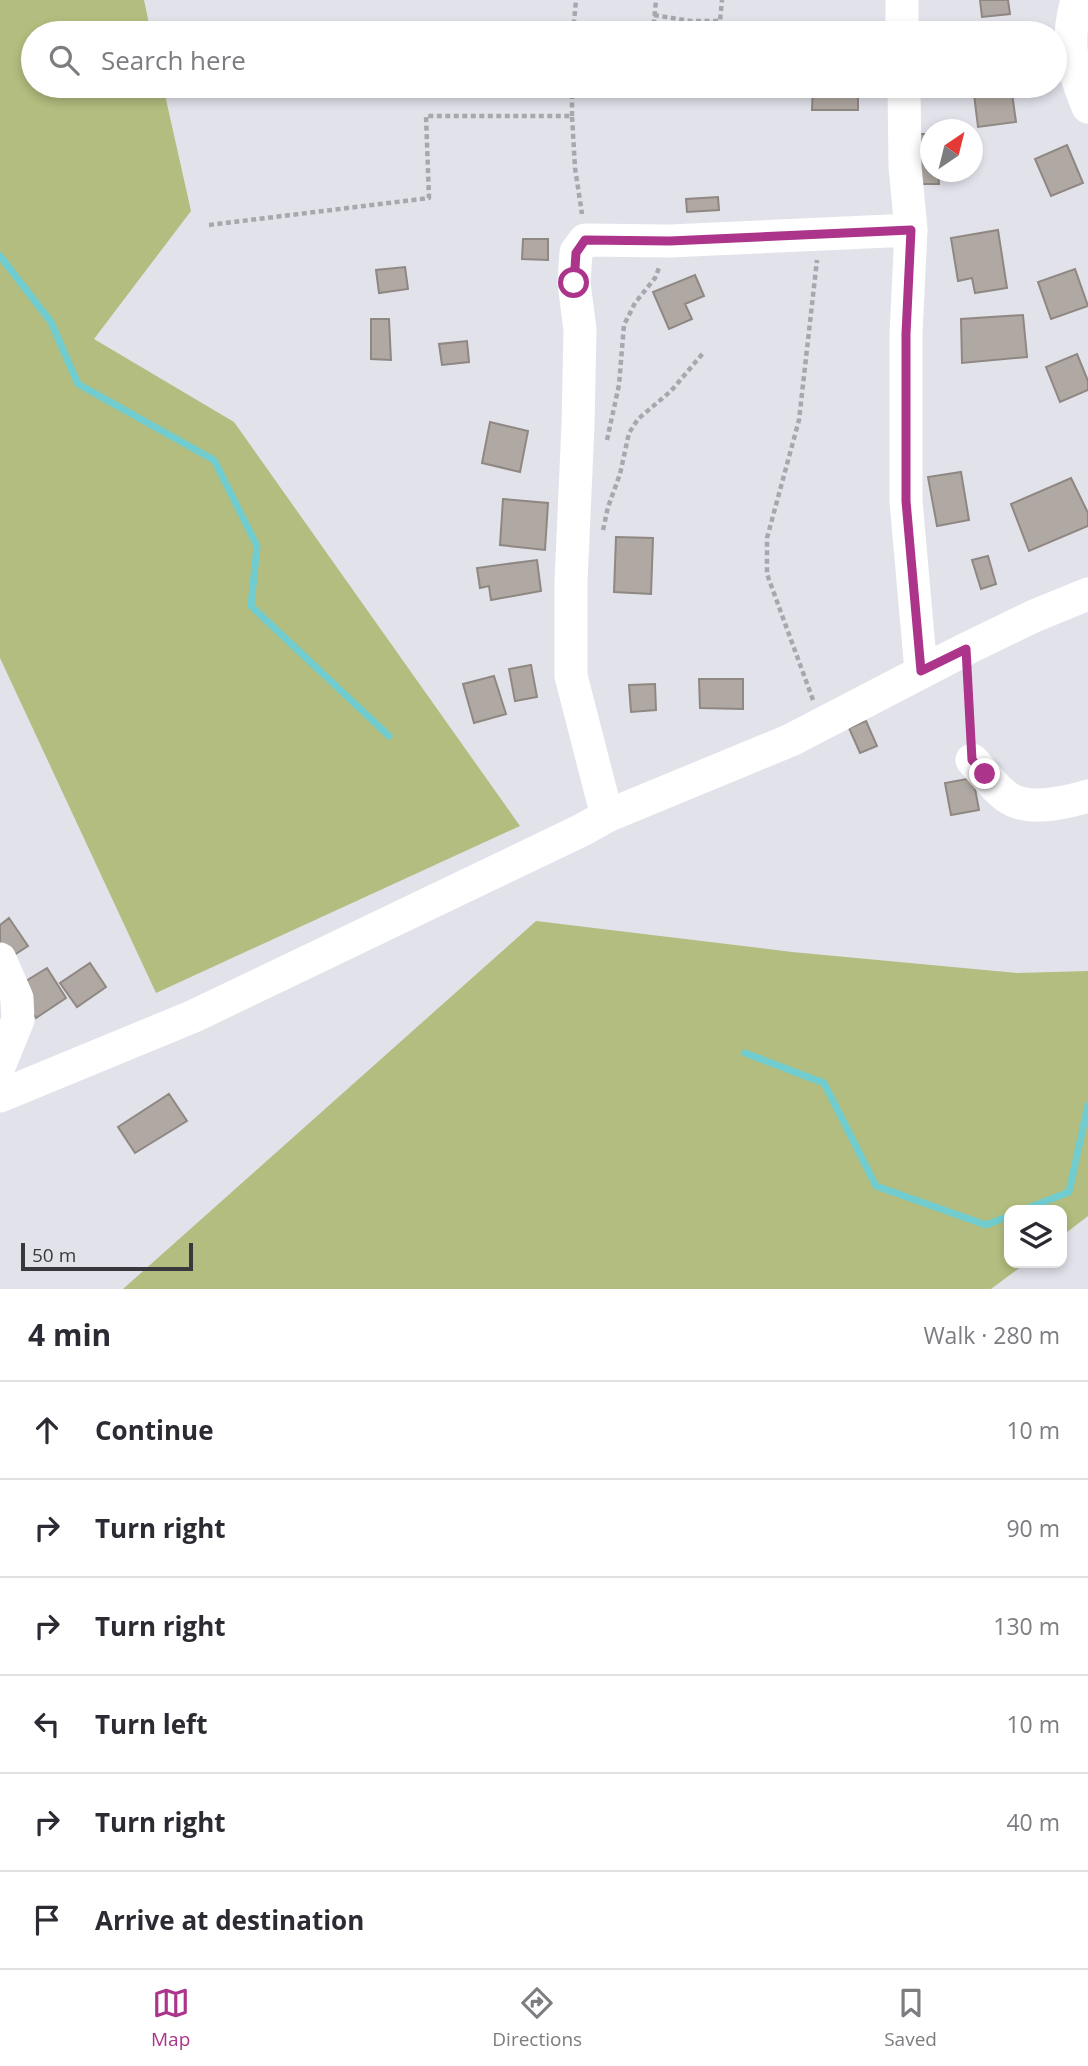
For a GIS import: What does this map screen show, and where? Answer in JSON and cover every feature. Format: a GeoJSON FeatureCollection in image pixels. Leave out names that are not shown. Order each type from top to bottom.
{"type":"FeatureCollection","features":[{"type":"Feature","properties":{"kind":"street"},"geometry":{"type":"LineString","coordinates":[[902,0],[902,21]]}},
{"type":"Feature","properties":{"kind":"street"},"geometry":{"type":"LineString","coordinates":[[1077,0],[1069,41],[1072,60],[1088,107]]}},
{"type":"Feature","properties":{"kind":"street"},"geometry":{"type":"LineString","coordinates":[[904,98],[905,166],[911,230],[906,334],[906,501],[921,671]]}},
{"type":"Feature","properties":{"kind":"street"},"geometry":{"type":"LineString","coordinates":[[594,823],[571,676],[571,582],[579,425],[580,330],[574,283],[576,253],[585,240],[670,241],[911,230]]}},
{"type":"Feature","properties":{"kind":"street"},"geometry":{"type":"LineString","coordinates":[[0,1096],[194,1016],[594,823],[791,740],[921,671],[1034,616],[1088,594]]}},
{"type":"Feature","properties":{"kind":"street"},"geometry":{"type":"LineString","coordinates":[[972,760],[1006,796],[1023,805],[1088,796]]}},
{"type":"Feature","properties":{"kind":"street"},"geometry":{"type":"LineString","coordinates":[[0,959],[17,998],[18,1020],[0,1064]]}},
{"type":"Feature","properties":{"kind":"path"},"geometry":{"type":"LineString","coordinates":[[574,21],[576,0]]}},
{"type":"Feature","properties":{"kind":"path"},"geometry":{"type":"LineString","coordinates":[[654,21],[656,0]]}},
{"type":"Feature","properties":{"kind":"path"},"geometry":{"type":"LineString","coordinates":[[654,15],[690,21],[720,21],[722,0]]}},
{"type":"Feature","properties":{"kind":"path"},"geometry":{"type":"LineString","coordinates":[[572,98],[575,168],[585,240]]}},
{"type":"Feature","properties":{"kind":"path"},"geometry":{"type":"LineString","coordinates":[[209,225],[429,198],[426,116],[572,116]]}},
{"type":"Feature","properties":{"kind":"path"},"geometry":{"type":"LineString","coordinates":[[820,234],[799,420],[767,538],[767,574],[821,724]]}},
{"type":"Feature","properties":{"kind":"path"},"geometry":{"type":"LineString","coordinates":[[606,445],[619,385],[624,325],[635,303],[654,278],[670,241]]}},
{"type":"Feature","properties":{"kind":"path"},"geometry":{"type":"LineString","coordinates":[[620,474],[629,433],[638,419],[671,391],[705,352]]}},
{"type":"Feature","properties":{"kind":"path"},"geometry":{"type":"LineString","coordinates":[[966,649],[972,760]]}},
{"type":"Feature","properties":{"kind":"green space"},"geometry":{"type":"Polygon","coordinates":[[[0,0],[144,0],[148,21],[21,21],[21,98],[166,98],[191,211],[94,339],[234,422],[520,826],[156,993],[0,658],[0,0]]]}},
{"type":"Feature","properties":{"kind":"green space"},"geometry":{"type":"Polygon","coordinates":[[[536,921],[792,952],[1017,973],[1088,971],[1088,1216],[1067,1232],[1067,1205],[1004,1205],[1004,1268],[1019,1268],[991,1289],[123,1289],[536,921]]]}},
{"type":"Feature","properties":{"kind":"building"},"geometry":{"type":"Polygon","coordinates":[[[980,0],[1008,0],[1010,14],[982,17],[980,0]]]}},
{"type":"Feature","properties":{"kind":"building"},"geometry":{"type":"Polygon","coordinates":[[[812,98],[858,98],[858,110],[812,110],[812,98]]]}},
{"type":"Feature","properties":{"kind":"building"},"geometry":{"type":"Polygon","coordinates":[[[974,98],[1013,98],[1016,122],[983,126],[983,119],[977,119],[974,98]]]}},
{"type":"Feature","properties":{"kind":"building"},"geometry":{"type":"Polygon","coordinates":[[[901,134],[920,134],[920,182],[939,184],[897,184],[901,134]]]}},
{"type":"Feature","properties":{"kind":"building"},"geometry":{"type":"Polygon","coordinates":[[[1067,145],[1083,183],[1051,196],[1035,159],[1067,145]]]}},
{"type":"Feature","properties":{"kind":"building"},"geometry":{"type":"Polygon","coordinates":[[[718,197],[719,210],[687,212],[686,199],[718,197]]]}},
{"type":"Feature","properties":{"kind":"building"},"geometry":{"type":"Polygon","coordinates":[[[998,230],[1007,288],[975,293],[972,278],[958,281],[951,238],[998,230]]]}},
{"type":"Feature","properties":{"kind":"building"},"geometry":{"type":"Polygon","coordinates":[[[523,239],[548,239],[548,260],[522,259],[523,239]]]}},
{"type":"Feature","properties":{"kind":"building"},"geometry":{"type":"Polygon","coordinates":[[[405,267],[408,289],[379,293],[376,270],[405,267]]]}},
{"type":"Feature","properties":{"kind":"building"},"geometry":{"type":"Polygon","coordinates":[[[1075,269],[1088,306],[1051,319],[1038,282],[1075,269]]]}},
{"type":"Feature","properties":{"kind":"building"},"geometry":{"type":"Polygon","coordinates":[[[695,275],[704,296],[685,304],[692,319],[669,329],[653,292],[695,275]]]}},
{"type":"Feature","properties":{"kind":"building"},"geometry":{"type":"Polygon","coordinates":[[[1023,315],[1027,357],[962,363],[961,319],[1023,315]]]}},
{"type":"Feature","properties":{"kind":"building"},"geometry":{"type":"Polygon","coordinates":[[[371,319],[389,319],[391,360],[371,359],[371,319]]]}},
{"type":"Feature","properties":{"kind":"building"},"geometry":{"type":"Polygon","coordinates":[[[467,341],[469,362],[442,365],[439,344],[467,341]]]}},
{"type":"Feature","properties":{"kind":"building"},"geometry":{"type":"Polygon","coordinates":[[[1077,354],[1088,381],[1088,390],[1060,402],[1046,367],[1077,354]]]}},
{"type":"Feature","properties":{"kind":"building"},"geometry":{"type":"Polygon","coordinates":[[[490,422],[528,431],[520,472],[482,463],[490,422]]]}},
{"type":"Feature","properties":{"kind":"building"},"geometry":{"type":"Polygon","coordinates":[[[961,472],[969,520],[937,526],[928,477],[961,472]]]}},
{"type":"Feature","properties":{"kind":"building"},"geometry":{"type":"Polygon","coordinates":[[[1071,478],[1088,513],[1088,526],[1029,551],[1011,504],[1071,478]]]}},
{"type":"Feature","properties":{"kind":"building"},"geometry":{"type":"Polygon","coordinates":[[[503,499],[548,503],[545,550],[500,545],[503,499]]]}},
{"type":"Feature","properties":{"kind":"building"},"geometry":{"type":"Polygon","coordinates":[[[616,537],[653,538],[651,594],[614,592],[616,537]]]}},
{"type":"Feature","properties":{"kind":"building"},"geometry":{"type":"Polygon","coordinates":[[[988,556],[996,584],[981,589],[972,560],[988,556]]]}},
{"type":"Feature","properties":{"kind":"building"},"geometry":{"type":"Polygon","coordinates":[[[537,560],[541,591],[491,600],[489,586],[480,588],[477,568],[537,560]]]}},
{"type":"Feature","properties":{"kind":"building"},"geometry":{"type":"Polygon","coordinates":[[[531,665],[537,697],[515,701],[509,669],[531,665]]]}},
{"type":"Feature","properties":{"kind":"building"},"geometry":{"type":"Polygon","coordinates":[[[494,676],[506,714],[474,723],[463,684],[494,676]]]}},
{"type":"Feature","properties":{"kind":"building"},"geometry":{"type":"Polygon","coordinates":[[[699,679],[743,679],[743,709],[700,708],[699,679]]]}},
{"type":"Feature","properties":{"kind":"building"},"geometry":{"type":"Polygon","coordinates":[[[655,684],[656,710],[631,712],[629,685],[655,684]]]}},
{"type":"Feature","properties":{"kind":"building"},"geometry":{"type":"Polygon","coordinates":[[[866,721],[877,746],[860,753],[849,728],[866,721]]]}},
{"type":"Feature","properties":{"kind":"building"},"geometry":{"type":"Polygon","coordinates":[[[973,778],[979,810],[951,815],[945,783],[973,778]]]}},
{"type":"Feature","properties":{"kind":"building"},"geometry":{"type":"Polygon","coordinates":[[[9,918],[28,946],[5,961],[0,954],[0,925],[9,918]]]}},
{"type":"Feature","properties":{"kind":"building"},"geometry":{"type":"Polygon","coordinates":[[[90,963],[106,987],[77,1007],[60,983],[90,963]]]}},
{"type":"Feature","properties":{"kind":"building"},"geometry":{"type":"Polygon","coordinates":[[[47,968],[66,998],[36,1018],[16,987],[47,968]]]}},
{"type":"Feature","properties":{"kind":"building"},"geometry":{"type":"Polygon","coordinates":[[[169,1094],[187,1121],[135,1153],[118,1127],[169,1094]]]}},
{"type":"Feature","properties":{"kind":"waterway"},"geometry":{"type":"LineString","coordinates":[[0,256],[51,322],[78,384],[214,460],[257,546],[251,606],[389,736]]}},
{"type":"Feature","properties":{"kind":"waterway"},"geometry":{"type":"LineString","coordinates":[[745,1053],[824,1083],[876,1186],[986,1225],[1004,1218]]}},
{"type":"Feature","properties":{"kind":"waterway"},"geometry":{"type":"LineString","coordinates":[[1036,1205],[1069,1192],[1088,1105]]}},
{"type":"Feature","properties":{"kind":"route"},"geometry":{"type":"LineString","coordinates":[[574,283],[576,253],[585,240],[670,241],[911,230],[906,334],[906,501],[921,671],[966,649],[972,760],[985,774]]}}]}
